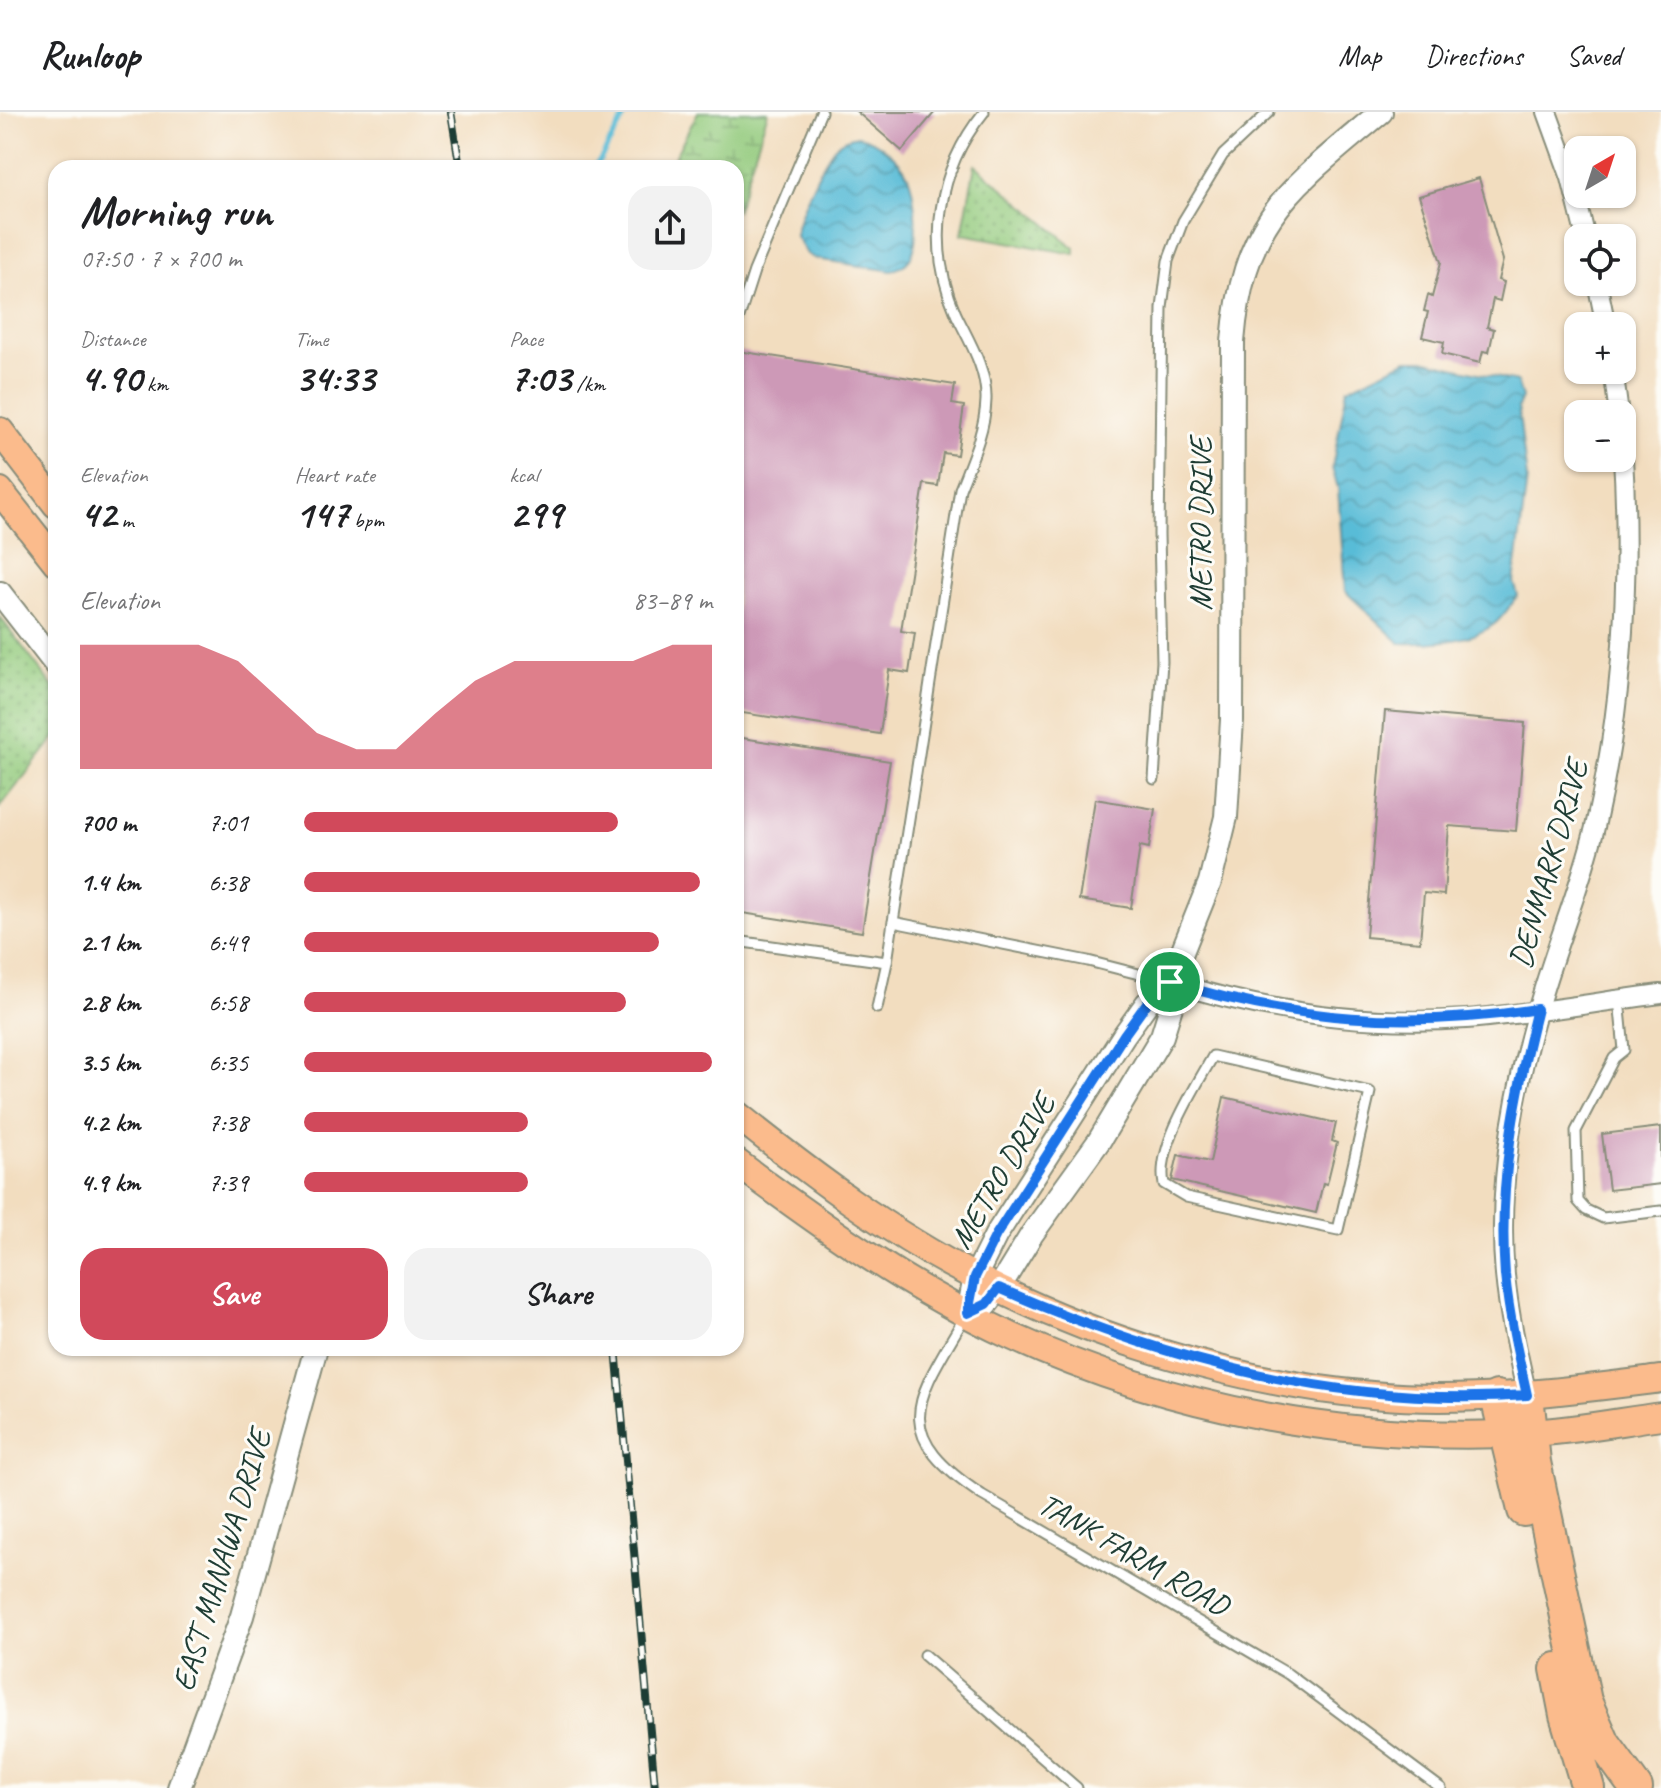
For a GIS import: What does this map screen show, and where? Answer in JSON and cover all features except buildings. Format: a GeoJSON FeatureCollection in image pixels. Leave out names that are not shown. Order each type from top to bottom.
{"type":"FeatureCollection","features":[{"type":"Feature","properties":{"kind":"highway"},"geometry":{"type":"LineString","coordinates":[[1512,1396],[1532,1539],[1566,1715],[1588,1788]]}},
{"type":"Feature","properties":{"kind":"highway"},"geometry":{"type":"LineString","coordinates":[[1518,1434],[1534,1462],[1585,1701],[1604,1744],[1636,1788]]}},
{"type":"Feature","properties":{"kind":"main road"},"geometry":{"type":"LineString","coordinates":[[0,431],[48,494]]}},
{"type":"Feature","properties":{"kind":"main road"},"geometry":{"type":"LineString","coordinates":[[0,491],[48,552]]}},
{"type":"Feature","properties":{"kind":"main road"},"geometry":{"type":"LineString","coordinates":[[744,1120],[864,1210],[975,1277],[1155,1349],[1263,1377],[1372,1395],[1512,1396],[1661,1379]]}},
{"type":"Feature","properties":{"kind":"main road"},"geometry":{"type":"LineString","coordinates":[[744,1168],[826,1228],[894,1272],[1009,1335],[1100,1372],[1216,1406],[1350,1430],[1518,1434],[1661,1416]]}},
{"type":"Feature","properties":{"kind":"street","name":"METRO DRIVE"},"geometry":{"type":"LineString","coordinates":[[968,1313],[987,1304],[999,1288],[1032,1234],[1099,1141],[1162,1036],[1171,1007],[1170,982],[1210,882],[1226,817],[1232,720],[1233,342],[1241,279],[1251,249],[1283,200],[1381,112]]}},
{"type":"Feature","properties":{"kind":"street"},"geometry":{"type":"LineString","coordinates":[[1547,112],[1571,178],[1582,224]]}},
{"type":"Feature","properties":{"kind":"street","name":"DENMARK DRIVE"},"geometry":{"type":"LineString","coordinates":[[1512,1396],[1505,1272],[1505,1187],[1515,1106],[1537,1009],[1582,876],[1613,732],[1626,576],[1623,472]]}},
{"type":"Feature","properties":{"kind":"street"},"geometry":{"type":"LineString","coordinates":[[0,593],[48,655]]}},
{"type":"Feature","properties":{"kind":"street","name":"METRO DRIVE"},"geometry":{"type":"LineString","coordinates":[[968,1313],[975,1277],[996,1235],[1124,1035],[1147,1003],[1170,982]]}},
{"type":"Feature","properties":{"kind":"street"},"geometry":{"type":"LineString","coordinates":[[1170,982],[1245,1005],[1335,1018],[1466,1019],[1661,994]]}},
{"type":"Feature","properties":{"kind":"street","name":"EAST MANAWA DRIVE"},"geometry":{"type":"LineString","coordinates":[[179,1788],[242,1616],[314,1356]]}},
{"type":"Feature","properties":{"kind":"lane"},"geometry":{"type":"LineString","coordinates":[[744,302],[754,271],[821,112]]}},
{"type":"Feature","properties":{"kind":"lane"},"geometry":{"type":"LineString","coordinates":[[877,1008],[887,962],[960,489],[981,433],[986,399],[980,364],[942,281],[938,226],[944,190],[955,157],[984,112]]}},
{"type":"Feature","properties":{"kind":"lane"},"geometry":{"type":"LineString","coordinates":[[1154,779],[1162,662],[1159,534],[1162,308],[1168,261],[1183,221],[1223,155],[1269,112]]}},
{"type":"Feature","properties":{"kind":"lane"},"geometry":{"type":"LineString","coordinates":[[893,922],[1088,961],[1170,982]]}},
{"type":"Feature","properties":{"kind":"lane"},"geometry":{"type":"LineString","coordinates":[[744,942],[887,962]]}},
{"type":"Feature","properties":{"kind":"lane"},"geometry":{"type":"LineString","coordinates":[[1619,999],[1624,1050],[1614,1058],[1576,1131],[1578,1201],[1603,1218],[1661,1211]]}},
{"type":"Feature","properties":{"kind":"lane"},"geometry":{"type":"LineString","coordinates":[[1213,1056],[1351,1088],[1370,1092],[1338,1230],[1186,1197],[1171,1191],[1164,1184],[1164,1158],[1187,1101],[1213,1056]]}},
{"type":"Feature","properties":{"kind":"lane","name":"TANK FARM ROAD"},"geometry":{"type":"LineString","coordinates":[[968,1313],[921,1401],[917,1422],[934,1456],[956,1478],[982,1495],[1312,1690],[1441,1788]]}},
{"type":"Feature","properties":{"kind":"lane"},"geometry":{"type":"LineString","coordinates":[[924,1655],[1077,1788]]}},
{"type":"Feature","properties":{"kind":"green space"},"geometry":{"type":"Polygon","coordinates":[[[698,112],[768,112],[744,187],[744,160],[673,160],[698,112]]]}},
{"type":"Feature","properties":{"kind":"green space"},"geometry":{"type":"Polygon","coordinates":[[[975,165],[1075,248],[1075,254],[962,234],[975,165]]]}},
{"type":"Feature","properties":{"kind":"green space"},"geometry":{"type":"Polygon","coordinates":[[[0,617],[48,680],[48,746],[0,807],[0,617]]]}},
{"type":"Feature","properties":{"kind":"water"},"geometry":{"type":"Polygon","coordinates":[[[858,136],[879,145],[893,156],[910,181],[915,214],[914,248],[908,261],[892,271],[816,259],[807,254],[796,237],[805,204],[830,155],[840,142],[858,136]]]}},
{"type":"Feature","properties":{"kind":"water"},"geometry":{"type":"Polygon","coordinates":[[[1407,360],[1423,360],[1517,382],[1522,398],[1518,407],[1527,479],[1514,582],[1518,596],[1503,615],[1484,631],[1448,641],[1400,643],[1345,591],[1338,488],[1332,468],[1347,389],[1407,360]]]}},
{"type":"Feature","properties":{"kind":"waterway"},"geometry":{"type":"LineString","coordinates":[[600,160],[627,112]]}},
{"type":"Feature","properties":{"kind":"railway"},"geometry":{"type":"LineString","coordinates":[[451,112],[459,160]]}},
{"type":"Feature","properties":{"kind":"railway"},"geometry":{"type":"LineString","coordinates":[[617,1356],[655,1788]]}},
{"type":"Feature","properties":{"kind":"route"},"geometry":{"type":"LineString","coordinates":[[1170,982],[1245,1005],[1335,1018],[1394,1021],[1466,1019],[1537,1009],[1515,1106],[1505,1187],[1505,1272],[1510,1317],[1527,1395],[1443,1398],[1372,1395],[1304,1385],[1167,1353],[1065,1317],[999,1288],[987,1304],[968,1313],[975,1277],[996,1235],[1124,1035],[1147,1003],[1170,982]]}}]}
